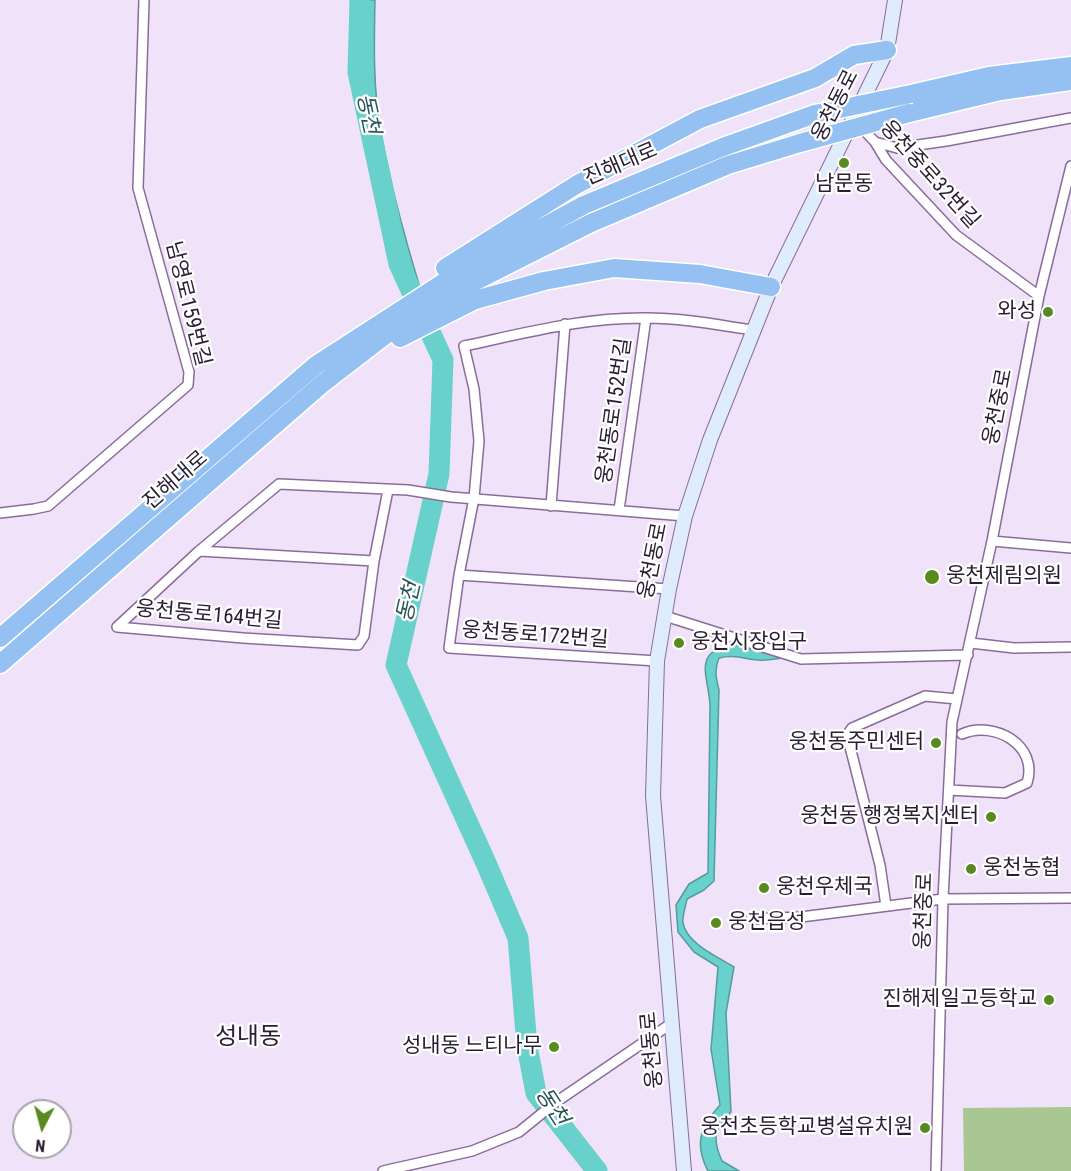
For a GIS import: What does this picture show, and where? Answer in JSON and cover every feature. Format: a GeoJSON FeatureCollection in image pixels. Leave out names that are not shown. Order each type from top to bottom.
{"type":"FeatureCollection","features":[{"type":"Feature","properties":{"kind":"highway"},"geometry":{"type":"LineString","coordinates":[[384,328],[449,272],[576,185],[700,119],[815,78],[854,56],[887,50]]}},
{"type":"Feature","properties":{"kind":"highway"},"geometry":{"type":"LineString","coordinates":[[1005,74],[1057,56],[1071,54]]}},
{"type":"Feature","properties":{"kind":"highway"},"geometry":{"type":"LineString","coordinates":[[1005,74],[1071,66]]}},
{"type":"Feature","properties":{"kind":"highway","name":"진해대로"},"geometry":{"type":"LineString","coordinates":[[449,272],[584,205],[723,147],[815,114],[1005,74]]}},
{"type":"Feature","properties":{"kind":"highway","name":"진해대로"},"geometry":{"type":"LineString","coordinates":[[0,638],[316,365],[384,328],[591,223],[728,165],[800,142],[909,113],[1000,91],[1071,81]]}},
{"type":"Feature","properties":{"kind":"highway"},"geometry":{"type":"LineString","coordinates":[[384,328],[442,316],[475,300],[544,281],[614,268],[700,274],[771,287]]}},
{"type":"Feature","properties":{"kind":"highway","name":"진해대로"},"geometry":{"type":"LineString","coordinates":[[0,664],[384,328]]}},
{"type":"Feature","properties":{"kind":"main road","name":"웅천동로"},"geometry":{"type":"LineString","coordinates":[[684,1171],[653,796],[657,661],[669,589],[684,516],[752,330],[887,50],[895,0]]}},
{"type":"Feature","properties":{"kind":"street","name":"남영로159번길"},"geometry":{"type":"LineString","coordinates":[[0,513],[48,506],[188,385],[189,372],[138,188],[144,0]]}},
{"type":"Feature","properties":{"kind":"street","name":"웅천중로32번길"},"geometry":{"type":"LineString","coordinates":[[853,118],[875,142],[886,160],[956,235],[1039,296]]}},
{"type":"Feature","properties":{"kind":"street"},"geometry":{"type":"LineString","coordinates":[[875,142],[897,148],[1071,118]]}},
{"type":"Feature","properties":{"kind":"street","name":"웅천중로"},"geometry":{"type":"LineString","coordinates":[[936,1171],[942,898],[952,722],[992,541],[1039,296],[1071,166]]}},
{"type":"Feature","properties":{"kind":"street","name":"웅천동로152번길"},"geometry":{"type":"LineString","coordinates":[[474,498],[480,441],[474,389],[465,346],[564,324],[646,318],[683,320],[752,330]]}},
{"type":"Feature","properties":{"kind":"street","name":"웅천동로152번길"},"geometry":{"type":"LineString","coordinates":[[619,510],[646,318]]}},
{"type":"Feature","properties":{"kind":"street"},"geometry":{"type":"LineString","coordinates":[[550,506],[564,324]]}},
{"type":"Feature","properties":{"kind":"street","name":"웅천동로164번길"},"geometry":{"type":"LineString","coordinates":[[388,490],[374,561],[364,636],[358,645],[117,627],[199,551],[279,484],[408,490],[474,498]]}},
{"type":"Feature","properties":{"kind":"street"},"geometry":{"type":"LineString","coordinates":[[474,498],[684,516]]}},
{"type":"Feature","properties":{"kind":"street","name":"웅천동로172번길"},"geometry":{"type":"LineString","coordinates":[[474,498],[459,575],[449,648],[657,661]]}},
{"type":"Feature","properties":{"kind":"street"},"geometry":{"type":"LineString","coordinates":[[992,541],[1071,548]]}},
{"type":"Feature","properties":{"kind":"street"},"geometry":{"type":"LineString","coordinates":[[199,551],[374,561]]}},
{"type":"Feature","properties":{"kind":"street"},"geometry":{"type":"LineString","coordinates":[[459,575],[669,589]]}},
{"type":"Feature","properties":{"kind":"street"},"geometry":{"type":"LineString","coordinates":[[665,616],[801,659],[968,655]]}},
{"type":"Feature","properties":{"kind":"street"},"geometry":{"type":"LineString","coordinates":[[971,643],[1014,648],[1071,647]]}},
{"type":"Feature","properties":{"kind":"street"},"geometry":{"type":"LineString","coordinates":[[886,906],[880,865],[847,735],[852,728],[925,696],[957,699]]}},
{"type":"Feature","properties":{"kind":"street"},"geometry":{"type":"LineString","coordinates":[[949,790],[1005,793],[1027,783],[1031,771],[1028,758],[1020,746],[1002,734],[973,729],[962,734]]}},
{"type":"Feature","properties":{"kind":"street"},"geometry":{"type":"LineString","coordinates":[[751,919],[801,917],[942,898],[1071,898]]}},
{"type":"Feature","properties":{"kind":"street"},"geometry":{"type":"LineString","coordinates":[[383,1171],[472,1151],[519,1131],[556,1102],[672,1023]]}},
{"type":"Feature","properties":{"kind":"shaded area"},"geometry":{"type":"Polygon","coordinates":[[[1071,1107],[1071,1171],[964,1171],[963,1108],[1071,1107]]]}},
{"type":"Feature","properties":{"kind":"water"},"geometry":{"type":"Polygon","coordinates":[[[360,0],[375,0],[375,83],[381,133],[400,219],[443,360],[399,264],[358,72],[360,0]]]}},
{"type":"Feature","properties":{"kind":"water"},"geometry":{"type":"Polygon","coordinates":[[[733,644],[783,658],[761,660],[724,657],[719,658],[716,666],[719,690],[714,881],[704,890],[687,899],[683,923],[690,937],[697,944],[734,967],[726,1013],[731,1112],[718,1129],[716,1140],[722,1161],[739,1171],[708,1171],[700,1144],[704,1128],[720,1105],[711,1049],[718,967],[694,952],[678,932],[676,905],[689,884],[708,873],[710,705],[705,666],[712,653],[733,644]]]}},
{"type":"Feature","properties":{"kind":"waterway","name":"동천"},"geometry":{"type":"LineString","coordinates":[[360,0],[358,72],[399,264],[443,360],[439,474],[396,665],[518,938],[527,1046],[536,1093],[597,1171]]}},
{"type":"Feature","properties":{"kind":"place","name":"남문동"},"geometry":{"type":"Point","coordinates":[844,163]}},
{"type":"Feature","properties":{"kind":"place","name":"와성"},"geometry":{"type":"Point","coordinates":[1048,312]}},
{"type":"Feature","properties":{"kind":"place","name":"웅천제림의원"},"geometry":{"type":"Point","coordinates":[932,577]}},
{"type":"Feature","properties":{"kind":"place","name":"웅천시장입구"},"geometry":{"type":"Point","coordinates":[679,643]}},
{"type":"Feature","properties":{"kind":"place","name":"웅천동주민센터"},"geometry":{"type":"Point","coordinates":[936,743]}},
{"type":"Feature","properties":{"kind":"place","name":"웅천동 행정복지센터"},"geometry":{"type":"Point","coordinates":[991,817]}},
{"type":"Feature","properties":{"kind":"place","name":"웅천농협"},"geometry":{"type":"Point","coordinates":[971,869]}},
{"type":"Feature","properties":{"kind":"place","name":"웅천우체국"},"geometry":{"type":"Point","coordinates":[764,888]}},
{"type":"Feature","properties":{"kind":"place","name":"웅천읍성"},"geometry":{"type":"Point","coordinates":[716,923]}},
{"type":"Feature","properties":{"kind":"place","name":"진해제일고등학교"},"geometry":{"type":"Point","coordinates":[1049,1000]}},
{"type":"Feature","properties":{"kind":"place","name":"성내동 느티나무"},"geometry":{"type":"Point","coordinates":[554,1047]}},
{"type":"Feature","properties":{"kind":"place","name":"웅천초등학교병설유치원"},"geometry":{"type":"Point","coordinates":[925,1128]}},
{"type":"Feature","properties":{"kind":"district","name":"성내동"},"geometry":{"type":"Point","coordinates":[248,1038]}}]}
